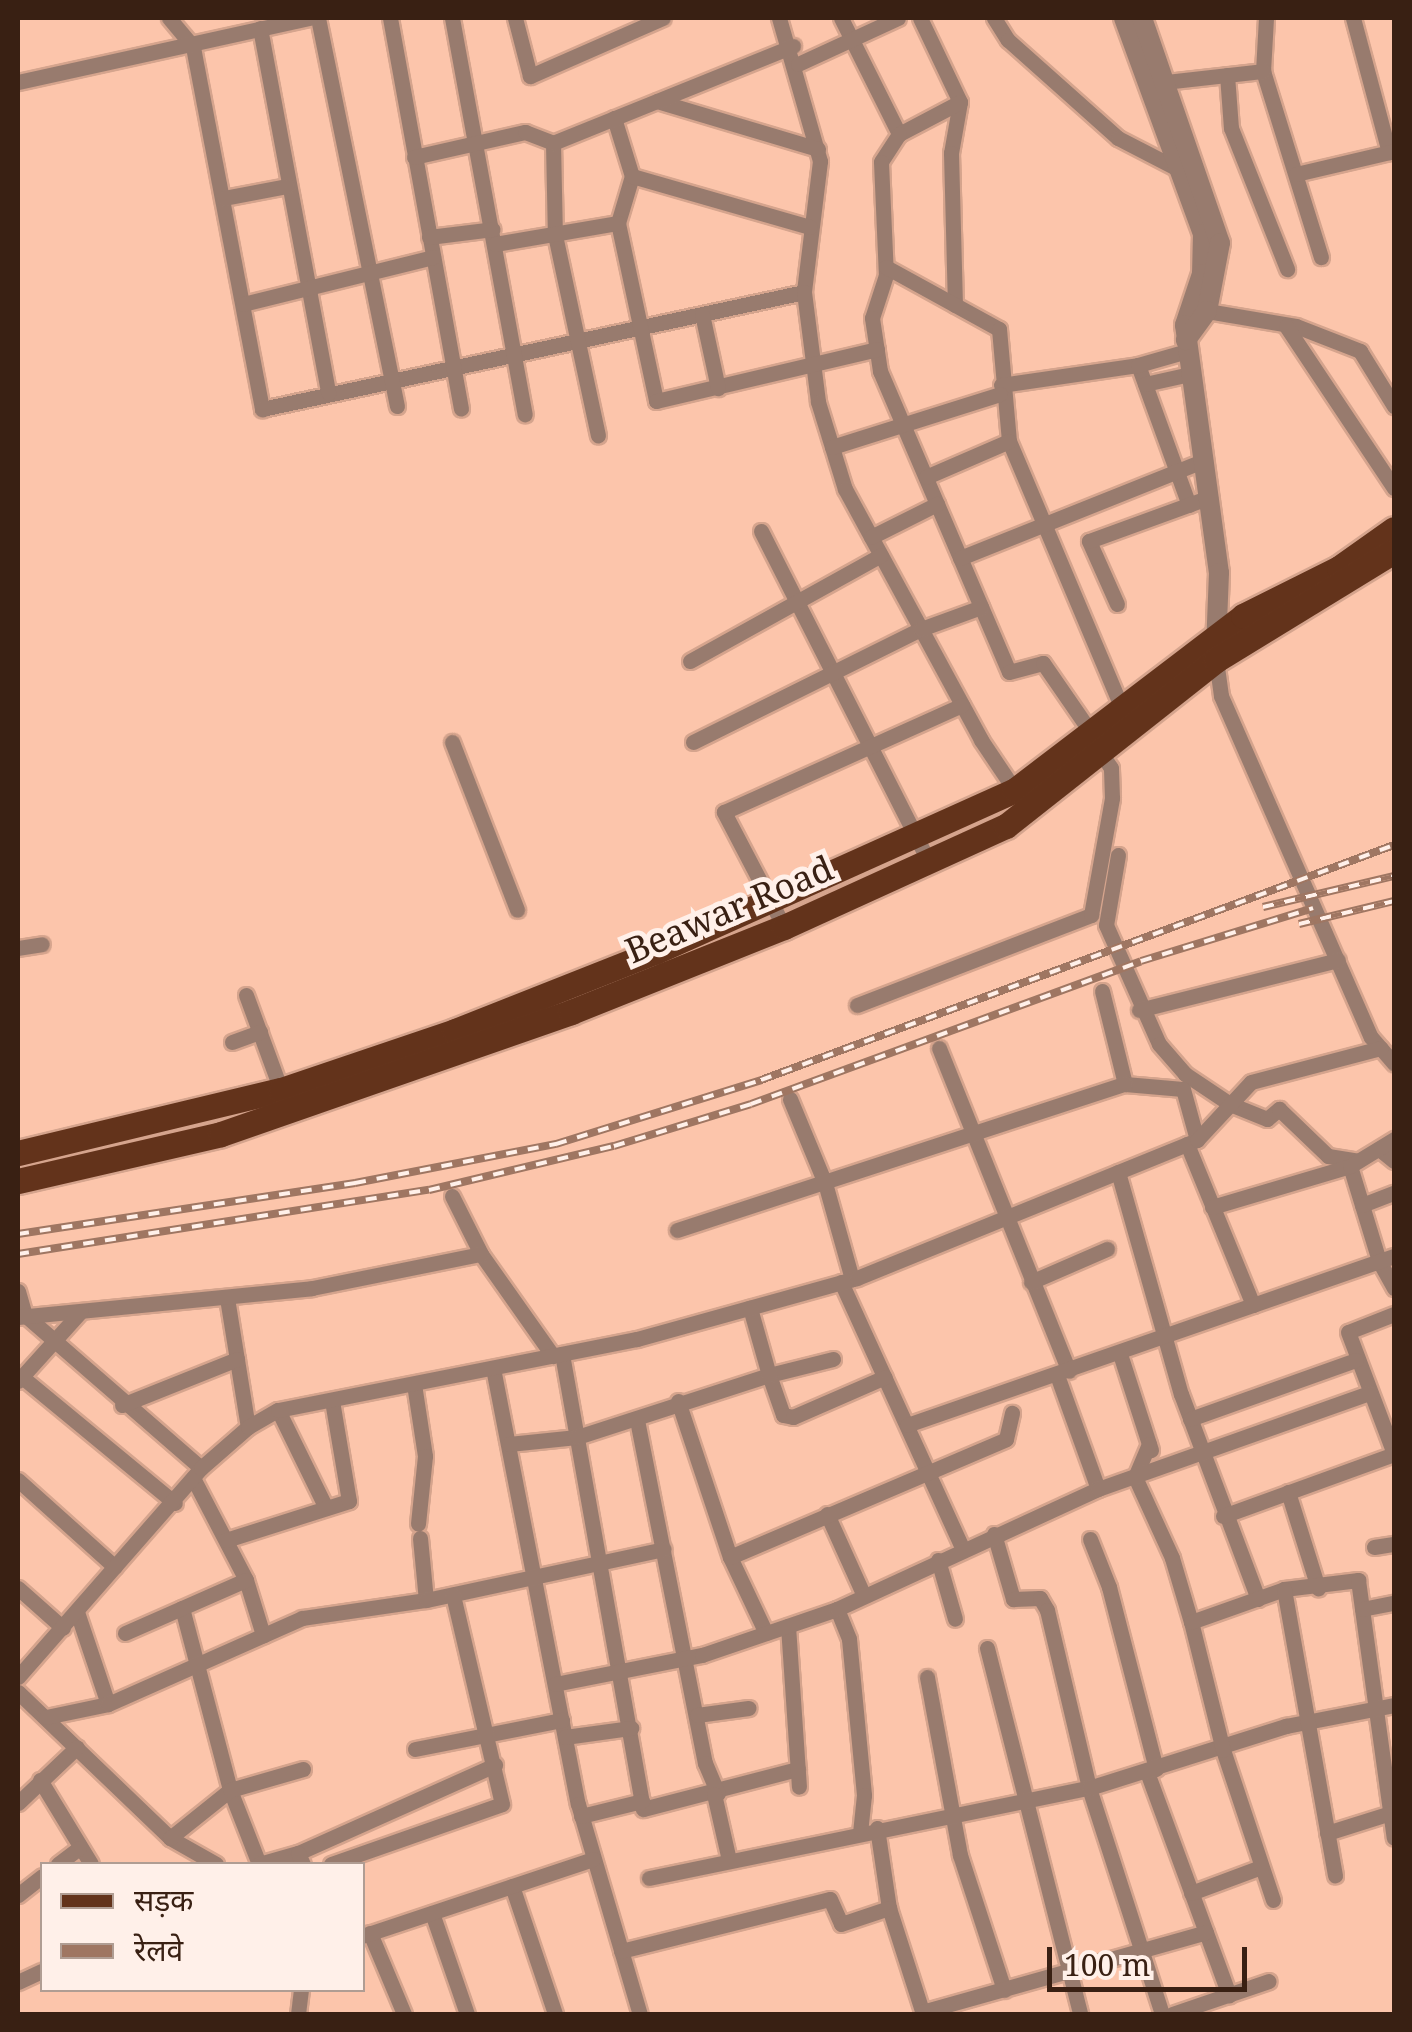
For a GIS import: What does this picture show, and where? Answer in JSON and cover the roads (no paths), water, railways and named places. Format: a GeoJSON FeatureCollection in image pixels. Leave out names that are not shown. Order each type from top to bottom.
{"type":"FeatureCollection","features":[{"type":"Feature","properties":{"kind":"main road","name":"Beawar Road"},"geometry":{"type":"LineString","coordinates":[[18,1153],[281,1090],[333,1085],[784,927],[928,860],[1021,800],[1216,648],[1259,607],[1364,553],[1394,529]]}},
{"type":"Feature","properties":{"kind":"main road","name":"Beawar Road"},"geometry":{"type":"LineString","coordinates":[[1096,743],[1122,710],[1216,648],[1394,552]]}},
{"type":"Feature","properties":{"kind":"main road","name":"Beawar Road"},"geometry":{"type":"LineString","coordinates":[[18,1181],[222,1134],[768,902],[914,835],[1021,800]]}},
{"type":"Feature","properties":{"kind":"street"},"geometry":{"type":"LineString","coordinates":[[169,18],[193,47],[262,409],[804,292]]}},
{"type":"Feature","properties":{"kind":"street"},"geometry":{"type":"LineString","coordinates":[[18,82],[193,47],[258,24],[310,18]]}},
{"type":"Feature","properties":{"kind":"street"},"geometry":{"type":"LineString","coordinates":[[318,18],[397,406]]}},
{"type":"Feature","properties":{"kind":"street"},"geometry":{"type":"LineString","coordinates":[[390,18],[461,409]]}},
{"type":"Feature","properties":{"kind":"street"},"geometry":{"type":"LineString","coordinates":[[452,18],[525,414]]}},
{"type":"Feature","properties":{"kind":"street"},"geometry":{"type":"LineString","coordinates":[[516,18],[530,76],[663,18]]}},
{"type":"Feature","properties":{"kind":"street"},"geometry":{"type":"LineString","coordinates":[[780,18],[798,64],[818,149],[804,292],[812,363],[832,447],[881,555],[962,705],[1021,800]]}},
{"type":"Feature","properties":{"kind":"street"},"geometry":{"type":"LineString","coordinates":[[841,18],[899,134]]}},
{"type":"Feature","properties":{"kind":"street"},"geometry":{"type":"LineString","coordinates":[[798,64],[898,18]]}},
{"type":"Feature","properties":{"kind":"street"},"geometry":{"type":"LineString","coordinates":[[920,18],[960,102],[952,153],[955,305]]}},
{"type":"Feature","properties":{"kind":"street"},"geometry":{"type":"LineString","coordinates":[[994,18],[1020,52],[1148,158],[1182,171]]}},
{"type":"Feature","properties":{"kind":"street"},"geometry":{"type":"LineString","coordinates":[[1124,18],[1199,215],[1205,260],[1186,316],[1186,346],[1205,460],[1200,501],[1219,572],[1216,648],[1221,696],[1338,960],[1381,1048],[1394,1063]]}},
{"type":"Feature","properties":{"kind":"street"},"geometry":{"type":"LineString","coordinates":[[832,447],[901,420],[1000,389],[1138,365],[1186,346],[1207,311],[1220,258],[1216,220],[1142,18]]}},
{"type":"Feature","properties":{"kind":"street"},"geometry":{"type":"LineString","coordinates":[[1266,18],[1263,71],[1321,258]]}},
{"type":"Feature","properties":{"kind":"street"},"geometry":{"type":"LineString","coordinates":[[1296,174],[1392,152],[1354,18]]}},
{"type":"Feature","properties":{"kind":"street"},"geometry":{"type":"LineString","coordinates":[[258,24],[328,393]]}},
{"type":"Feature","properties":{"kind":"street"},"geometry":{"type":"LineString","coordinates":[[414,156],[525,132],[553,143],[792,46]]}},
{"type":"Feature","properties":{"kind":"street"},"geometry":{"type":"LineString","coordinates":[[1165,82],[1263,71]]}},
{"type":"Feature","properties":{"kind":"street"},"geometry":{"type":"LineString","coordinates":[[1228,76],[1231,128],[1287,269]]}},
{"type":"Feature","properties":{"kind":"street"},"geometry":{"type":"LineString","coordinates":[[656,101],[818,149]]}},
{"type":"Feature","properties":{"kind":"street"},"geometry":{"type":"LineString","coordinates":[[858,1005],[1091,916],[1112,798],[1111,768],[1043,663],[1009,672],[901,420],[877,349],[872,318],[886,267],[880,162],[899,134],[960,102]]}},
{"type":"Feature","properties":{"kind":"street"},"geometry":{"type":"LineString","coordinates":[[614,118],[632,176],[618,223],[656,401],[877,349]]}},
{"type":"Feature","properties":{"kind":"street"},"geometry":{"type":"LineString","coordinates":[[553,143],[555,235],[598,435]]}},
{"type":"Feature","properties":{"kind":"street"},"geometry":{"type":"LineString","coordinates":[[632,176],[810,227]]}},
{"type":"Feature","properties":{"kind":"street"},"geometry":{"type":"LineString","coordinates":[[224,198],[287,186]]}},
{"type":"Feature","properties":{"kind":"street"},"geometry":{"type":"LineString","coordinates":[[429,237],[555,235],[618,223]]}},
{"type":"Feature","properties":{"kind":"street"},"geometry":{"type":"LineString","coordinates":[[244,304],[432,257]]}},
{"type":"Feature","properties":{"kind":"street"},"geometry":{"type":"LineString","coordinates":[[886,267],[955,305],[986,316],[999,329],[1000,389],[1009,441],[1039,524],[1122,710]]}},
{"type":"Feature","properties":{"kind":"street"},"geometry":{"type":"LineString","coordinates":[[1207,311],[1286,326],[1360,351],[1394,406]]}},
{"type":"Feature","properties":{"kind":"street"},"geometry":{"type":"LineString","coordinates":[[702,314],[718,388]]}},
{"type":"Feature","properties":{"kind":"street"},"geometry":{"type":"LineString","coordinates":[[1286,326],[1394,488]]}},
{"type":"Feature","properties":{"kind":"street"},"geometry":{"type":"LineString","coordinates":[[1138,365],[1174,472],[1200,501]]}},
{"type":"Feature","properties":{"kind":"street"},"geometry":{"type":"LineString","coordinates":[[1144,384],[1190,374]]}},
{"type":"Feature","properties":{"kind":"street"},"geometry":{"type":"LineString","coordinates":[[926,477],[1009,441]]}},
{"type":"Feature","properties":{"kind":"street"},"geometry":{"type":"LineString","coordinates":[[960,558],[1205,460]]}},
{"type":"Feature","properties":{"kind":"street"},"geometry":{"type":"LineString","coordinates":[[1117,604],[1090,541],[1200,501]]}},
{"type":"Feature","properties":{"kind":"street"},"geometry":{"type":"LineString","coordinates":[[871,536],[937,504]]}},
{"type":"Feature","properties":{"kind":"street"},"geometry":{"type":"LineString","coordinates":[[761,530],[794,604],[928,860]]}},
{"type":"Feature","properties":{"kind":"street"},"geometry":{"type":"LineString","coordinates":[[690,661],[881,555]]}},
{"type":"Feature","properties":{"kind":"street"},"geometry":{"type":"LineString","coordinates":[[693,742],[921,629],[981,607]]}},
{"type":"Feature","properties":{"kind":"street"},"geometry":{"type":"LineString","coordinates":[[784,927],[724,812],[962,705]]}},
{"type":"Feature","properties":{"kind":"street"},"geometry":{"type":"LineString","coordinates":[[452,742],[518,910]]}},
{"type":"Feature","properties":{"kind":"street"},"geometry":{"type":"LineString","coordinates":[[1118,855],[1106,925],[1139,1010],[1184,1074],[1230,1104],[1266,1119],[1279,1109],[1328,1156],[1354,1163]]}},
{"type":"Feature","properties":{"kind":"street"},"geometry":{"type":"LineString","coordinates":[[18,948],[42,944]]}},
{"type":"Feature","properties":{"kind":"street"},"geometry":{"type":"LineString","coordinates":[[1139,1010],[1338,960]]}},
{"type":"Feature","properties":{"kind":"street"},"geometry":{"type":"LineString","coordinates":[[1102,991],[1125,1084]]}},
{"type":"Feature","properties":{"kind":"street"},"geometry":{"type":"LineString","coordinates":[[246,994],[281,1090]]}},
{"type":"Feature","properties":{"kind":"street"},"geometry":{"type":"LineString","coordinates":[[232,1042],[260,1032]]}},
{"type":"Feature","properties":{"kind":"street"},"geometry":{"type":"LineString","coordinates":[[939,1048],[1031,1282],[1098,1489]]}},
{"type":"Feature","properties":{"kind":"street"},"geometry":{"type":"LineString","coordinates":[[18,1677],[175,1504],[197,1473],[248,1427],[278,1410],[558,1355],[847,1281],[1192,1142],[1251,1082],[1381,1048]]}},
{"type":"Feature","properties":{"kind":"street"},"geometry":{"type":"LineString","coordinates":[[677,1230],[971,1131],[1125,1084],[1183,1089],[1192,1142],[1212,1207],[1252,1305]]}},
{"type":"Feature","properties":{"kind":"street"},"geometry":{"type":"LineString","coordinates":[[790,1099],[825,1182],[847,1281],[885,1377],[962,1548]]}},
{"type":"Feature","properties":{"kind":"street"},"geometry":{"type":"LineString","coordinates":[[1212,1207],[1354,1163],[1394,1140]]}},
{"type":"Feature","properties":{"kind":"street"},"geometry":{"type":"LineString","coordinates":[[1378,1149],[1394,1161]]}},
{"type":"Feature","properties":{"kind":"street"},"geometry":{"type":"LineString","coordinates":[[1354,1163],[1362,1205],[1387,1258],[1394,1288]]}},
{"type":"Feature","properties":{"kind":"street"},"geometry":{"type":"LineString","coordinates":[[1118,1172],[1202,1456],[1258,1599]]}},
{"type":"Feature","properties":{"kind":"street"},"geometry":{"type":"LineString","coordinates":[[1362,1205],[1394,1194]]}},
{"type":"Feature","properties":{"kind":"street"},"geometry":{"type":"LineString","coordinates":[[452,1196],[481,1254],[558,1355],[602,1564],[644,1810],[716,1794],[798,1769]]}},
{"type":"Feature","properties":{"kind":"street"},"geometry":{"type":"LineString","coordinates":[[1031,1282],[1107,1250]]}},
{"type":"Feature","properties":{"kind":"street"},"geometry":{"type":"LineString","coordinates":[[20,1306],[81,1311],[227,1298],[481,1254]]}},
{"type":"Feature","properties":{"kind":"street"},"geometry":{"type":"LineString","coordinates":[[907,1425],[1387,1258]]}},
{"type":"Feature","properties":{"kind":"street"},"geometry":{"type":"LineString","coordinates":[[227,1298],[248,1427]]}},
{"type":"Feature","properties":{"kind":"street"},"geometry":{"type":"LineString","coordinates":[[20,1306],[197,1473],[246,1580],[264,1635]]}},
{"type":"Feature","properties":{"kind":"street"},"geometry":{"type":"LineString","coordinates":[[750,1308],[780,1408],[792,1417],[885,1377]]}},
{"type":"Feature","properties":{"kind":"street"},"geometry":{"type":"LineString","coordinates":[[81,1311],[20,1379],[175,1504]]}},
{"type":"Feature","properties":{"kind":"street"},"geometry":{"type":"LineString","coordinates":[[1223,1516],[1394,1454],[1356,1360],[1351,1328],[1394,1314]]}},
{"type":"Feature","properties":{"kind":"street"},"geometry":{"type":"LineString","coordinates":[[1120,1354],[1158,1470]]}},
{"type":"Feature","properties":{"kind":"street"},"geometry":{"type":"LineString","coordinates":[[122,1405],[237,1359]]}},
{"type":"Feature","properties":{"kind":"street"},"geometry":{"type":"LineString","coordinates":[[509,1444],[577,1437],[637,1420],[678,1401],[833,1359]]}},
{"type":"Feature","properties":{"kind":"street"},"geometry":{"type":"LineString","coordinates":[[1190,1419],[1356,1360]]}},
{"type":"Feature","properties":{"kind":"street"},"geometry":{"type":"LineString","coordinates":[[494,1368],[581,1816],[640,2014]]}},
{"type":"Feature","properties":{"kind":"street"},"geometry":{"type":"LineString","coordinates":[[414,1384],[426,1456],[419,1531],[426,1600]]}},
{"type":"Feature","properties":{"kind":"street"},"geometry":{"type":"LineString","coordinates":[[556,1684],[689,1658],[837,1609],[962,1548],[1098,1489],[1202,1456],[1370,1393]]}},
{"type":"Feature","properties":{"kind":"street"},"geometry":{"type":"LineString","coordinates":[[226,1540],[349,1502],[332,1400]]}},
{"type":"Feature","properties":{"kind":"street"},"geometry":{"type":"LineString","coordinates":[[678,1401],[730,1557],[766,1633]]}},
{"type":"Feature","properties":{"kind":"street"},"geometry":{"type":"LineString","coordinates":[[278,1410],[326,1508]]}},
{"type":"Feature","properties":{"kind":"street"},"geometry":{"type":"LineString","coordinates":[[730,1557],[1006,1438],[1012,1413]]}},
{"type":"Feature","properties":{"kind":"street"},"geometry":{"type":"LineString","coordinates":[[637,1420],[689,1658],[705,1763],[716,1794],[729,1860]]}},
{"type":"Feature","properties":{"kind":"street"},"geometry":{"type":"LineString","coordinates":[[1149,1444],[1135,1477],[1172,1558],[1223,1750],[1273,1900]]}},
{"type":"Feature","properties":{"kind":"street"},"geometry":{"type":"LineString","coordinates":[[18,1480],[116,1567]]}},
{"type":"Feature","properties":{"kind":"street"},"geometry":{"type":"LineString","coordinates":[[1288,1492],[1318,1588]]}},
{"type":"Feature","properties":{"kind":"street"},"geometry":{"type":"LineString","coordinates":[[827,1514],[864,1596]]}},
{"type":"Feature","properties":{"kind":"street"},"geometry":{"type":"LineString","coordinates":[[994,1534],[1013,1599],[1040,1598],[1047,1610],[1089,1788],[1162,2014]]}},
{"type":"Feature","properties":{"kind":"street"},"geometry":{"type":"LineString","coordinates":[[1090,1538],[1109,1587],[1151,1771],[1229,1995]]}},
{"type":"Feature","properties":{"kind":"street"},"geometry":{"type":"LineString","coordinates":[[1374,1547],[1394,1544]]}},
{"type":"Feature","properties":{"kind":"street"},"geometry":{"type":"LineString","coordinates":[[46,1717],[108,1704],[302,1618],[453,1595],[664,1549]]}},
{"type":"Feature","properties":{"kind":"street"},"geometry":{"type":"LineString","coordinates":[[938,1560],[955,1619]]}},
{"type":"Feature","properties":{"kind":"street"},"geometry":{"type":"LineString","coordinates":[[125,1634],[246,1580]]}},
{"type":"Feature","properties":{"kind":"street"},"geometry":{"type":"LineString","coordinates":[[1191,1622],[1284,1590],[1358,1580],[1394,1838]]}},
{"type":"Feature","properties":{"kind":"street"},"geometry":{"type":"LineString","coordinates":[[18,1588],[63,1628]]}},
{"type":"Feature","properties":{"kind":"street"},"geometry":{"type":"LineString","coordinates":[[1284,1590],[1335,1876]]}},
{"type":"Feature","properties":{"kind":"street"},"geometry":{"type":"LineString","coordinates":[[338,1862],[502,1804],[490,1737],[453,1595]]}},
{"type":"Feature","properties":{"kind":"street"},"geometry":{"type":"LineString","coordinates":[[1362,1609],[1394,1603]]}},
{"type":"Feature","properties":{"kind":"street"},"geometry":{"type":"LineString","coordinates":[[182,1608],[200,1662],[230,1790],[258,1862]]}},
{"type":"Feature","properties":{"kind":"street"},"geometry":{"type":"LineString","coordinates":[[837,1609],[849,1639],[864,1795],[860,1831]]}},
{"type":"Feature","properties":{"kind":"street"},"geometry":{"type":"LineString","coordinates":[[77,1612],[108,1704]]}},
{"type":"Feature","properties":{"kind":"street"},"geometry":{"type":"LineString","coordinates":[[788,1626],[799,1787]]}},
{"type":"Feature","properties":{"kind":"street"},"geometry":{"type":"LineString","coordinates":[[987,1648],[1023,1803],[1080,2014]]}},
{"type":"Feature","properties":{"kind":"street"},"geometry":{"type":"LineString","coordinates":[[928,1677],[958,1817],[960,1856],[1004,1990]]}},
{"type":"Feature","properties":{"kind":"street"},"geometry":{"type":"LineString","coordinates":[[18,1692],[170,1838],[212,1862]]}},
{"type":"Feature","properties":{"kind":"street"},"geometry":{"type":"LineString","coordinates":[[649,1878],[860,1831],[958,1817],[1089,1788],[1308,1721],[1394,1705]]}},
{"type":"Feature","properties":{"kind":"street"},"geometry":{"type":"LineString","coordinates":[[697,1716],[748,1708]]}},
{"type":"Feature","properties":{"kind":"street"},"geometry":{"type":"LineString","coordinates":[[414,1749],[564,1728],[631,1728]]}},
{"type":"Feature","properties":{"kind":"street"},"geometry":{"type":"LineString","coordinates":[[18,1804],[77,1747]]}},
{"type":"Feature","properties":{"kind":"street"},"geometry":{"type":"LineString","coordinates":[[300,1859],[495,1766]]}},
{"type":"Feature","properties":{"kind":"street"},"geometry":{"type":"LineString","coordinates":[[170,1838],[230,1790],[303,1769]]}},
{"type":"Feature","properties":{"kind":"street"},"geometry":{"type":"LineString","coordinates":[[40,1780],[89,1862]]}},
{"type":"Feature","properties":{"kind":"street"},"geometry":{"type":"LineString","coordinates":[[581,1816],[642,1801]]}},
{"type":"Feature","properties":{"kind":"street"},"geometry":{"type":"LineString","coordinates":[[1327,1834],[1391,1813]]}},
{"type":"Feature","properties":{"kind":"street"},"geometry":{"type":"LineString","coordinates":[[878,1828],[889,1908],[923,2013],[1206,1932]]}},
{"type":"Feature","properties":{"kind":"street"},"geometry":{"type":"LineString","coordinates":[[61,1862],[79,1848]]}},
{"type":"Feature","properties":{"kind":"street"},"geometry":{"type":"LineString","coordinates":[[404,2014],[366,1934],[594,1859]]}},
{"type":"Feature","properties":{"kind":"street"},"geometry":{"type":"LineString","coordinates":[[1192,1892],[1262,1867]]}},
{"type":"Feature","properties":{"kind":"street"},"geometry":{"type":"LineString","coordinates":[[18,1895],[40,1878]]}},
{"type":"Feature","properties":{"kind":"street"},"geometry":{"type":"LineString","coordinates":[[512,1886],[556,2014]]}},
{"type":"Feature","properties":{"kind":"street"},"geometry":{"type":"LineString","coordinates":[[621,1952],[830,1898],[841,1924],[889,1908]]}},
{"type":"Feature","properties":{"kind":"street"},"geometry":{"type":"LineString","coordinates":[[432,1913],[467,2014]]}},
{"type":"Feature","properties":{"kind":"street"},"geometry":{"type":"LineString","coordinates":[[1172,2014],[1269,1981]]}},
{"type":"Feature","properties":{"kind":"street"},"geometry":{"type":"LineString","coordinates":[[977,1997],[982,2014]]}},
{"type":"Feature","properties":{"kind":"railway"},"geometry":{"type":"LineString","coordinates":[[18,1234],[355,1183],[556,1144],[761,1080],[1394,845]]}},
{"type":"Feature","properties":{"kind":"railway"},"geometry":{"type":"LineString","coordinates":[[1263,907],[1394,876]]}},
{"type":"Feature","properties":{"kind":"railway"},"geometry":{"type":"LineString","coordinates":[[1299,924],[1394,901]]}},
{"type":"Feature","properties":{"kind":"railway"},"geometry":{"type":"LineString","coordinates":[[18,1254],[429,1190],[614,1146],[751,1104],[1141,961],[1313,908]]}}]}
